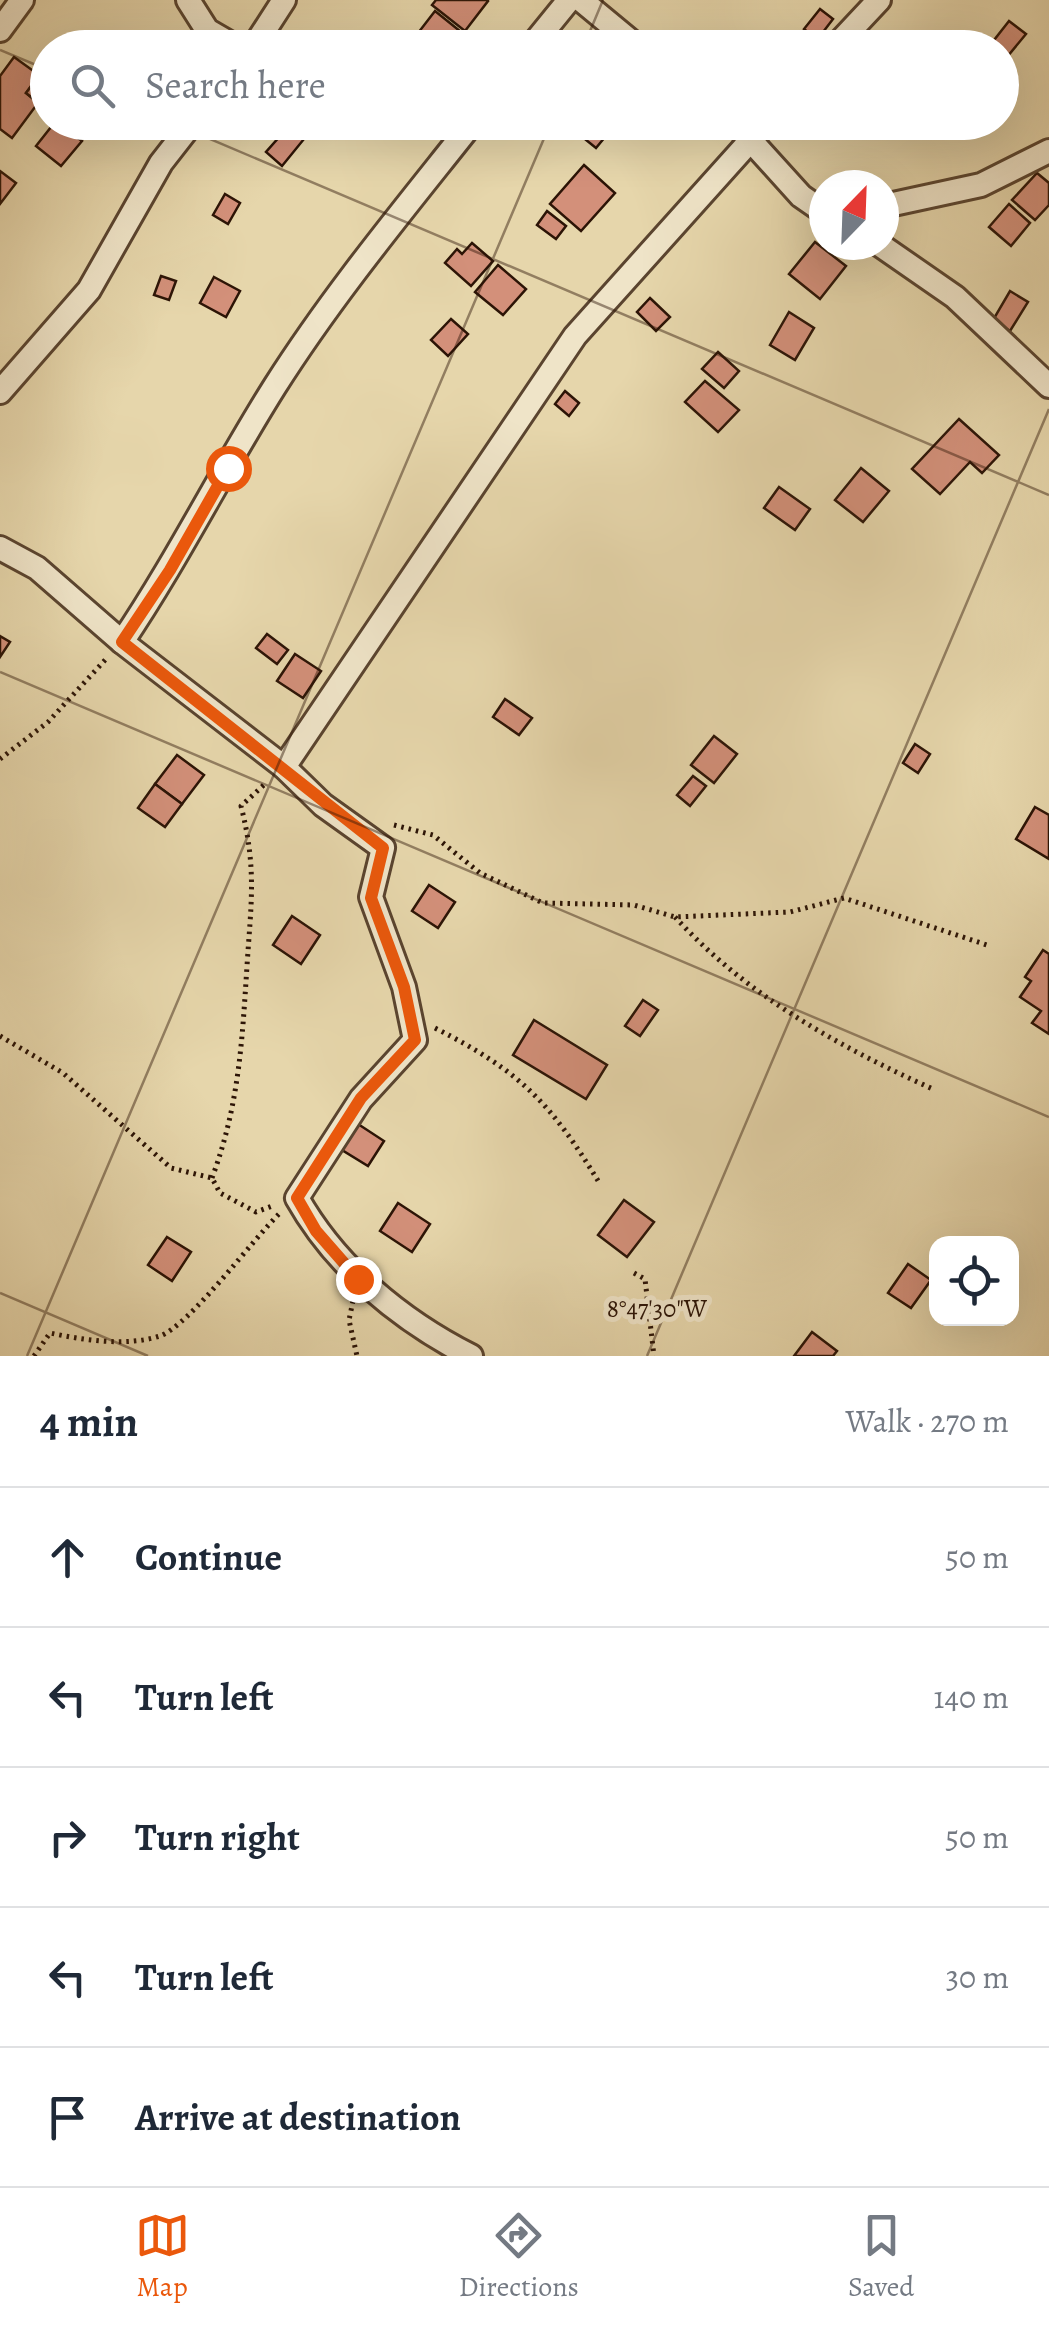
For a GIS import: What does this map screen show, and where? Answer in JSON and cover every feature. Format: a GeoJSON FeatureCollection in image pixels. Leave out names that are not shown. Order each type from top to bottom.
{"type":"FeatureCollection","features":[{"type":"Feature","properties":{"kind":"street"},"geometry":{"type":"LineString","coordinates":[[0,30],[22,0]]}},
{"type":"Feature","properties":{"kind":"street"},"geometry":{"type":"LineString","coordinates":[[188,0],[207,30]]}},
{"type":"Feature","properties":{"kind":"street"},"geometry":{"type":"LineString","coordinates":[[265,30],[284,0]]}},
{"type":"Feature","properties":{"kind":"street"},"geometry":{"type":"LineString","coordinates":[[545,30],[569,0]]}},
{"type":"Feature","properties":{"kind":"street"},"geometry":{"type":"LineString","coordinates":[[581,0],[617,30]]}},
{"type":"Feature","properties":{"kind":"street"},"geometry":{"type":"LineString","coordinates":[[851,30],[879,0]]}},
{"type":"Feature","properties":{"kind":"street"},"geometry":{"type":"LineString","coordinates":[[0,392],[89,290],[160,163],[179,140]]}},
{"type":"Feature","properties":{"kind":"street"},"geometry":{"type":"LineString","coordinates":[[122,642],[318,322],[459,140]]}},
{"type":"Feature","properties":{"kind":"street"},"geometry":{"type":"LineString","coordinates":[[284,767],[575,336],[752,140]]}},
{"type":"Feature","properties":{"kind":"street"},"geometry":{"type":"LineString","coordinates":[[764,140],[780,175],[809,199]]}},
{"type":"Feature","properties":{"kind":"street"},"geometry":{"type":"LineString","coordinates":[[899,203],[981,185],[1049,150]]}},
{"type":"Feature","properties":{"kind":"street"},"geometry":{"type":"LineString","coordinates":[[899,258],[955,297],[1049,386]]}},
{"type":"Feature","properties":{"kind":"street"},"geometry":{"type":"LineString","coordinates":[[0,548],[37,568],[122,642],[383,848],[371,898],[415,1040],[361,1098],[297,1198],[316,1231],[358,1279],[444,1342],[471,1356]]}},
{"type":"Feature","properties":{"kind":"path"},"geometry":{"type":"LineString","coordinates":[[0,759],[48,722],[122,642]]}},
{"type":"Feature","properties":{"kind":"path"},"geometry":{"type":"LineString","coordinates":[[284,767],[241,806],[253,855],[253,914],[237,1097],[212,1178],[220,1193],[256,1212],[297,1198]]}},
{"type":"Feature","properties":{"kind":"path"},"geometry":{"type":"LineString","coordinates":[[351,825],[394,826],[433,835],[480,873],[543,903],[634,905],[675,916],[790,912],[844,898],[987,945]]}},
{"type":"Feature","properties":{"kind":"path"},"geometry":{"type":"LineString","coordinates":[[675,916],[712,957],[818,1032],[859,1056],[935,1090]]}},
{"type":"Feature","properties":{"kind":"path"},"geometry":{"type":"LineString","coordinates":[[410,1015],[500,1062],[541,1100],[572,1138],[600,1184]]}},
{"type":"Feature","properties":{"kind":"path"},"geometry":{"type":"LineString","coordinates":[[0,1036],[63,1074],[170,1168],[212,1178]]}},
{"type":"Feature","properties":{"kind":"path"},"geometry":{"type":"LineString","coordinates":[[34,1356],[50,1333],[91,1341],[162,1336],[214,1289],[255,1236],[297,1198]]}},
{"type":"Feature","properties":{"kind":"path"},"geometry":{"type":"LineString","coordinates":[[634,1273],[645,1279],[654,1356]]}},
{"type":"Feature","properties":{"kind":"path"},"geometry":{"type":"LineString","coordinates":[[357,1356],[349,1320],[358,1279]]}},
{"type":"Feature","properties":{"kind":"building"},"geometry":{"type":"Polygon","coordinates":[[[436,0],[488,1],[466,30],[432,5],[436,0]]]}},
{"type":"Feature","properties":{"kind":"building"},"geometry":{"type":"Polygon","coordinates":[[[820,9],[833,19],[825,30],[804,29],[820,9]]]}},
{"type":"Feature","properties":{"kind":"building"},"geometry":{"type":"Polygon","coordinates":[[[435,11],[459,30],[420,30],[435,11]]]}},
{"type":"Feature","properties":{"kind":"building"},"geometry":{"type":"Polygon","coordinates":[[[1009,21],[1026,34],[1019,42],[1019,30],[1002,30],[1009,21]]]}},
{"type":"Feature","properties":{"kind":"building"},"geometry":{"type":"Polygon","coordinates":[[[14,57],[30,69],[30,87],[26,93],[30,96],[30,114],[12,138],[0,129],[0,76],[14,57]]]}},
{"type":"Feature","properties":{"kind":"building"},"geometry":{"type":"Polygon","coordinates":[[[41,140],[82,141],[61,166],[36,146],[41,140]]]}},
{"type":"Feature","properties":{"kind":"building"},"geometry":{"type":"Polygon","coordinates":[[[277,140],[303,140],[282,166],[266,152],[277,140]]]}},
{"type":"Feature","properties":{"kind":"building"},"geometry":{"type":"Polygon","coordinates":[[[586,140],[603,140],[596,148],[586,140]]]}},
{"type":"Feature","properties":{"kind":"building"},"geometry":{"type":"Polygon","coordinates":[[[584,165],[615,193],[581,231],[550,204],[584,165]]]}},
{"type":"Feature","properties":{"kind":"building"},"geometry":{"type":"Polygon","coordinates":[[[0,171],[16,183],[0,204],[0,171]]]}},
{"type":"Feature","properties":{"kind":"building"},"geometry":{"type":"Polygon","coordinates":[[[1037,173],[1049,183],[1049,205],[1035,220],[1012,200],[1037,173]]]}},
{"type":"Feature","properties":{"kind":"building"},"geometry":{"type":"Polygon","coordinates":[[[225,194],[240,203],[228,224],[213,215],[225,194]]]}},
{"type":"Feature","properties":{"kind":"building"},"geometry":{"type":"Polygon","coordinates":[[[1009,204],[1030,223],[1011,246],[989,227],[1009,204]]]}},
{"type":"Feature","properties":{"kind":"building"},"geometry":{"type":"Polygon","coordinates":[[[547,211],[566,226],[556,239],[537,225],[547,211]]]}},
{"type":"Feature","properties":{"kind":"building"},"geometry":{"type":"Polygon","coordinates":[[[472,243],[493,261],[471,286],[445,263],[457,249],[462,254],[472,243]]]}},
{"type":"Feature","properties":{"kind":"building"},"geometry":{"type":"Polygon","coordinates":[[[809,249],[809,260],[838,260],[846,266],[820,299],[789,274],[809,249]]]}},
{"type":"Feature","properties":{"kind":"building"},"geometry":{"type":"Polygon","coordinates":[[[498,265],[526,289],[503,315],[475,292],[498,265]]]}},
{"type":"Feature","properties":{"kind":"building"},"geometry":{"type":"Polygon","coordinates":[[[161,276],[176,281],[169,300],[154,295],[161,276]]]}},
{"type":"Feature","properties":{"kind":"building"},"geometry":{"type":"Polygon","coordinates":[[[214,277],[240,291],[226,317],[200,303],[214,277]]]}},
{"type":"Feature","properties":{"kind":"building"},"geometry":{"type":"Polygon","coordinates":[[[1010,291],[1028,302],[1010,331],[993,320],[1010,291]]]}},
{"type":"Feature","properties":{"kind":"building"},"geometry":{"type":"Polygon","coordinates":[[[650,298],[670,317],[656,331],[637,312],[650,298]]]}},
{"type":"Feature","properties":{"kind":"building"},"geometry":{"type":"Polygon","coordinates":[[[789,312],[814,328],[795,360],[770,345],[789,312]]]}},
{"type":"Feature","properties":{"kind":"building"},"geometry":{"type":"Polygon","coordinates":[[[451,319],[468,334],[448,356],[431,340],[451,319]]]}},
{"type":"Feature","properties":{"kind":"building"},"geometry":{"type":"Polygon","coordinates":[[[718,352],[739,371],[724,388],[702,369],[718,352]]]}},
{"type":"Feature","properties":{"kind":"building"},"geometry":{"type":"Polygon","coordinates":[[[705,381],[739,410],[718,432],[685,402],[705,381]]]}},
{"type":"Feature","properties":{"kind":"building"},"geometry":{"type":"Polygon","coordinates":[[[565,391],[579,403],[569,416],[555,404],[565,391]]]}},
{"type":"Feature","properties":{"kind":"building"},"geometry":{"type":"Polygon","coordinates":[[[959,419],[999,455],[982,473],[970,462],[940,494],[912,469],[959,419]]]}},
{"type":"Feature","properties":{"kind":"building"},"geometry":{"type":"Polygon","coordinates":[[[861,468],[889,491],[863,522],[835,500],[861,468]]]}},
{"type":"Feature","properties":{"kind":"building"},"geometry":{"type":"Polygon","coordinates":[[[779,487],[810,509],[795,530],[764,508],[779,487]]]}},
{"type":"Feature","properties":{"kind":"building"},"geometry":{"type":"Polygon","coordinates":[[[267,634],[288,650],[277,664],[256,648],[267,634]]]}},
{"type":"Feature","properties":{"kind":"building"},"geometry":{"type":"Polygon","coordinates":[[[0,636],[10,642],[0,657],[0,636]]]}},
{"type":"Feature","properties":{"kind":"building"},"geometry":{"type":"Polygon","coordinates":[[[295,654],[321,671],[303,698],[277,681],[295,654]]]}},
{"type":"Feature","properties":{"kind":"building"},"geometry":{"type":"Polygon","coordinates":[[[505,699],[532,718],[519,735],[493,717],[505,699]]]}},
{"type":"Feature","properties":{"kind":"building"},"geometry":{"type":"Polygon","coordinates":[[[714,736],[737,754],[714,783],[691,765],[714,736]]]}},
{"type":"Feature","properties":{"kind":"building"},"geometry":{"type":"Polygon","coordinates":[[[915,744],[930,754],[918,773],[903,763],[915,744]]]}},
{"type":"Feature","properties":{"kind":"building"},"geometry":{"type":"Polygon","coordinates":[[[177,755],[204,775],[182,804],[155,784],[177,755]]]}},
{"type":"Feature","properties":{"kind":"building"},"geometry":{"type":"Polygon","coordinates":[[[693,776],[706,786],[690,806],[677,795],[693,776]]]}},
{"type":"Feature","properties":{"kind":"building"},"geometry":{"type":"Polygon","coordinates":[[[155,784],[182,804],[165,827],[138,808],[155,784]]]}},
{"type":"Feature","properties":{"kind":"building"},"geometry":{"type":"Polygon","coordinates":[[[1035,807],[1049,815],[1049,859],[1016,839],[1035,807]]]}},
{"type":"Feature","properties":{"kind":"building"},"geometry":{"type":"Polygon","coordinates":[[[429,885],[455,902],[438,928],[412,911],[429,885]]]}},
{"type":"Feature","properties":{"kind":"building"},"geometry":{"type":"Polygon","coordinates":[[[292,916],[320,935],[301,964],[273,945],[292,916]]]}},
{"type":"Feature","properties":{"kind":"building"},"geometry":{"type":"Polygon","coordinates":[[[1043,950],[1049,954],[1049,1034],[1032,1023],[1041,1011],[1020,997],[1031,981],[1025,977],[1043,950]]]}},
{"type":"Feature","properties":{"kind":"building"},"geometry":{"type":"Polygon","coordinates":[[[643,1000],[658,1010],[640,1036],[625,1026],[643,1000]]]}},
{"type":"Feature","properties":{"kind":"building"},"geometry":{"type":"Polygon","coordinates":[[[534,1020],[607,1065],[586,1099],[513,1055],[534,1020]]]}},
{"type":"Feature","properties":{"kind":"building"},"geometry":{"type":"Polygon","coordinates":[[[358,1124],[384,1141],[368,1166],[342,1150],[358,1124]]]}},
{"type":"Feature","properties":{"kind":"building"},"geometry":{"type":"Polygon","coordinates":[[[624,1200],[654,1222],[627,1257],[598,1235],[624,1200]]]}},
{"type":"Feature","properties":{"kind":"building"},"geometry":{"type":"Polygon","coordinates":[[[398,1203],[430,1224],[412,1252],[380,1231],[398,1203]]]}},
{"type":"Feature","properties":{"kind":"building"},"geometry":{"type":"Polygon","coordinates":[[[167,1237],[191,1252],[172,1281],[148,1265],[167,1237]]]}},
{"type":"Feature","properties":{"kind":"building"},"geometry":{"type":"Polygon","coordinates":[[[908,1264],[929,1279],[911,1308],[888,1293],[908,1264]]]}},
{"type":"Feature","properties":{"kind":"building"},"geometry":{"type":"Polygon","coordinates":[[[812,1332],[837,1351],[833,1356],[794,1356],[812,1332]]]}},
{"type":"Feature","properties":{"kind":"route"},"geometry":{"type":"LineString","coordinates":[[228,468],[170,570],[122,642],[284,767],[323,805],[383,848],[371,898],[404,987],[415,1040],[361,1098],[297,1198],[316,1231],[358,1279]]}}]}
